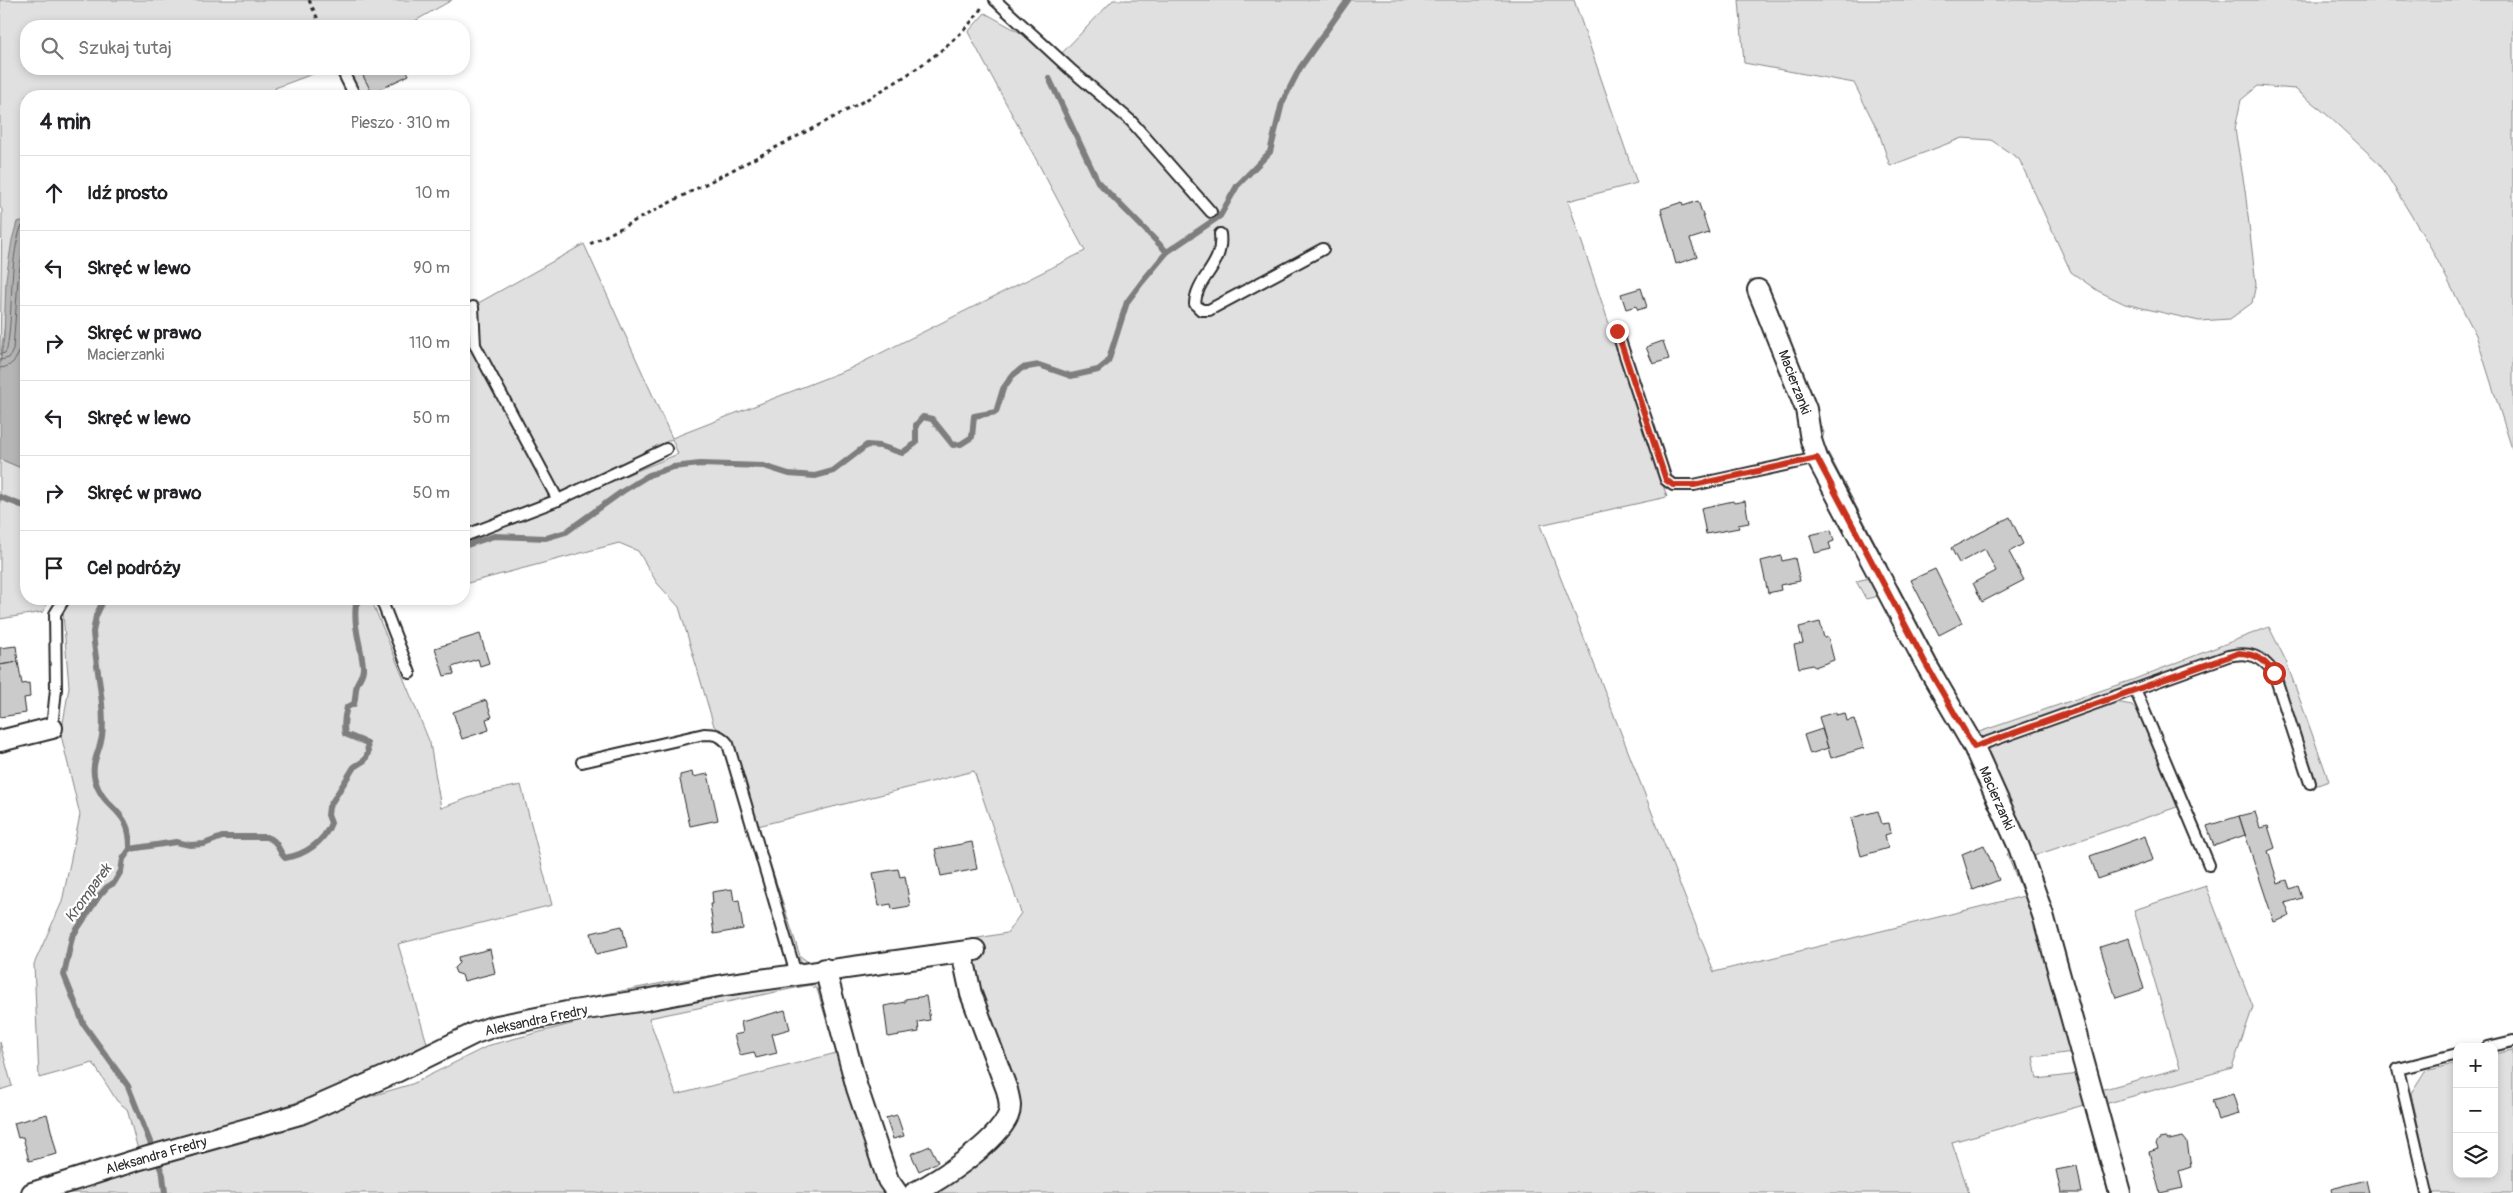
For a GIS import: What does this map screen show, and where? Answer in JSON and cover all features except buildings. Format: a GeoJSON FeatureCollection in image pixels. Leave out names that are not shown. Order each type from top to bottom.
{"type":"FeatureCollection","features":[{"type":"Feature","properties":{"kind":"street","name":"Macierzanki"},"geometry":{"type":"LineString","coordinates":[[1758,290],[1806,409],[1811,440],[1817,458],[1927,666],[1974,747],[2019,847],[2043,915],[2120,1193]]}},
{"type":"Feature","properties":{"kind":"street"},"geometry":{"type":"LineString","coordinates":[[0,741],[52,728]]}},
{"type":"Feature","properties":{"kind":"street","name":"Aleksandra Fredry"},"geometry":{"type":"LineString","coordinates":[[32,1193],[136,1160],[300,1114],[398,1071],[475,1033],[492,1027],[566,1012],[796,974],[968,951],[971,994],[1007,1090],[1010,1104],[1008,1115],[1001,1128],[985,1145],[914,1193]]}},
{"type":"Feature","properties":{"kind":"street"},"geometry":{"type":"LineString","coordinates":[[824,970],[857,1088],[888,1180],[897,1193]]}},
{"type":"Feature","properties":{"kind":"lane"},"geometry":{"type":"LineString","coordinates":[[995,0],[1070,69],[1131,121],[1211,212]]}},
{"type":"Feature","properties":{"kind":"lane"},"geometry":{"type":"LineString","coordinates":[[344,75],[352,90]]}},
{"type":"Feature","properties":{"kind":"lane"},"geometry":{"type":"LineString","coordinates":[[1220,234],[1221,244],[1218,258],[1195,294],[1195,304],[1201,310],[1209,310],[1323,248]]}},
{"type":"Feature","properties":{"kind":"lane"},"geometry":{"type":"LineString","coordinates":[[473,307],[475,345],[558,500]]}},
{"type":"Feature","properties":{"kind":"lane"},"geometry":{"type":"LineString","coordinates":[[1617,331],[1666,480],[1673,485],[1694,485],[1817,458]]}},
{"type":"Feature","properties":{"kind":"lane"},"geometry":{"type":"LineString","coordinates":[[470,534],[558,500],[666,449]]}},
{"type":"Feature","properties":{"kind":"lane"},"geometry":{"type":"LineString","coordinates":[[52,728],[56,689],[54,614],[60,605]]}},
{"type":"Feature","properties":{"kind":"lane"},"geometry":{"type":"LineString","coordinates":[[383,605],[410,673]]}},
{"type":"Feature","properties":{"kind":"lane"},"geometry":{"type":"LineString","coordinates":[[1974,747],[2239,653],[2262,659],[2274,673],[2310,783]]}},
{"type":"Feature","properties":{"kind":"lane"},"geometry":{"type":"LineString","coordinates":[[2135,689],[2209,865]]}},
{"type":"Feature","properties":{"kind":"lane"},"geometry":{"type":"LineString","coordinates":[[582,762],[704,734],[714,734],[723,738],[728,744],[796,974]]}},
{"type":"Feature","properties":{"kind":"lane"},"geometry":{"type":"LineString","coordinates":[[2498,1045],[2513,1041]]}},
{"type":"Feature","properties":{"kind":"lane"},"geometry":{"type":"LineString","coordinates":[[2427,1193],[2398,1069],[2453,1055]]}},
{"type":"Feature","properties":{"kind":"path"},"geometry":{"type":"LineString","coordinates":[[309,0],[318,20]]}},
{"type":"Feature","properties":{"kind":"path"},"geometry":{"type":"LineString","coordinates":[[590,244],[810,129],[919,67],[964,30],[986,0]]}},
{"type":"Feature","properties":{"kind":"shaded area"},"geometry":{"type":"Polygon","coordinates":[[[0,0],[452,0],[417,20],[20,20],[20,75],[310,75],[275,88],[276,90],[20,90],[20,222],[17,223],[0,364],[2,210],[0,207],[0,0]]]}},
{"type":"Feature","properties":{"kind":"shaded area"},"geometry":{"type":"Polygon","coordinates":[[[1113,0],[1574,0],[1637,183],[1568,201],[1667,497],[1540,525],[1714,972],[2024,896],[2007,854],[2014,849],[2074,1052],[2033,1057],[2037,1079],[2079,1074],[2112,1193],[2108,1193],[2084,1105],[1952,1142],[1969,1193],[924,1193],[1012,1115],[973,972],[976,958],[920,948],[1007,933],[1021,913],[974,771],[758,826],[800,956],[811,964],[803,965],[794,950],[731,742],[727,734],[714,726],[679,607],[657,583],[638,551],[619,543],[470,582],[470,540],[678,454],[672,439],[562,491],[470,528],[470,308],[584,244],[672,438],[849,369],[1085,251],[968,32],[985,13],[1060,55],[1113,0]]]}},
{"type":"Feature","properties":{"kind":"shaded area"},"geometry":{"type":"Polygon","coordinates":[[[1739,0],[2513,0],[2513,452],[2476,335],[2431,248],[2380,164],[2325,113],[2295,89],[2258,86],[2241,100],[2235,129],[2245,190],[2256,284],[2252,303],[2230,319],[2199,321],[2125,304],[2098,291],[2071,272],[2019,159],[1991,140],[1962,138],[1890,166],[1879,133],[1854,83],[1744,63],[1739,0]]]}},
{"type":"Feature","properties":{"kind":"shaded area"},"geometry":{"type":"Polygon","coordinates":[[[347,75],[363,75],[371,90],[356,90],[347,75]]]}},
{"type":"Feature","properties":{"kind":"shaded area"},"geometry":{"type":"Polygon","coordinates":[[[1821,426],[1824,432],[1822,441],[1887,565],[1881,566],[1820,448],[1819,432],[1821,426]]]}},
{"type":"Feature","properties":{"kind":"shaded area"},"geometry":{"type":"Polygon","coordinates":[[[0,459],[20,467],[20,605],[47,605],[43,612],[0,619],[0,459]]]}},
{"type":"Feature","properties":{"kind":"shaded area"},"geometry":{"type":"Polygon","coordinates":[[[1874,577],[1890,607],[1886,611],[1879,596],[1866,599],[1856,581],[1874,577]]]}},
{"type":"Feature","properties":{"kind":"shaded area"},"geometry":{"type":"Polygon","coordinates":[[[1898,586],[1976,733],[2132,680],[2269,627],[2286,661],[2329,781],[2315,786],[2278,673],[2274,666],[2258,653],[2244,650],[2229,651],[1984,737],[1972,735],[1897,600],[1898,586]]]}},
{"type":"Feature","properties":{"kind":"shaded area"},"geometry":{"type":"Polygon","coordinates":[[[68,605],[373,605],[430,743],[441,808],[482,793],[521,785],[552,905],[398,944],[429,1050],[292,1104],[138,1150],[127,1109],[117,1101],[93,1063],[39,1078],[34,964],[62,902],[80,815],[61,735],[69,687],[63,614],[68,605]]]}},
{"type":"Feature","properties":{"kind":"shaded area"},"geometry":{"type":"Polygon","coordinates":[[[2116,702],[2132,705],[2141,716],[2177,807],[2028,858],[1986,759],[1990,749],[2003,739],[2116,702]]]}},
{"type":"Feature","properties":{"kind":"shaded area"},"geometry":{"type":"Polygon","coordinates":[[[2206,886],[2253,1007],[2232,1068],[2105,1104],[2101,1090],[2180,1068],[2134,910],[2206,886]]]}},
{"type":"Feature","properties":{"kind":"shaded area"},"geometry":{"type":"Polygon","coordinates":[[[772,967],[771,972],[566,1008],[559,1003],[673,981],[772,967]]]}},
{"type":"Feature","properties":{"kind":"shaded area"},"geometry":{"type":"Polygon","coordinates":[[[819,981],[834,1026],[829,1029],[817,989],[810,985],[649,1018],[676,1095],[840,1052],[883,1193],[44,1193],[412,1084],[490,1045],[621,1011],[726,990],[819,981]]]}},
{"type":"Feature","properties":{"kind":"shaded area"},"geometry":{"type":"Polygon","coordinates":[[[0,1042],[12,1086],[0,1090],[0,1042]]]}},
{"type":"Feature","properties":{"kind":"shaded area"},"geometry":{"type":"Polygon","coordinates":[[[2513,1050],[2513,1193],[2433,1193],[2411,1093],[2425,1071],[2453,1064],[2453,1178],[2498,1178],[2498,1053],[2513,1050]]]}},
{"type":"Feature","properties":{"kind":"water"},"geometry":{"type":"Polygon","coordinates":[[[20,221],[20,467],[0,459],[0,364],[4,337],[6,279],[17,222],[20,221]]]}},
{"type":"Feature","properties":{"kind":"waterway"},"geometry":{"type":"LineString","coordinates":[[470,544],[494,536],[546,538],[566,532],[623,491],[649,475],[673,467],[700,464],[764,466],[789,474],[815,476],[833,471],[867,445],[880,446],[902,453],[916,443],[916,425],[923,417],[932,419],[953,445],[961,444],[972,437],[974,416],[996,412],[1003,389],[1012,376],[1022,368],[1039,365],[1071,376],[1098,370],[1108,362],[1127,302],[1142,282],[1167,252],[1220,216],[1237,186],[1270,152],[1282,103],[1300,68],[1348,0]]}},
{"type":"Feature","properties":{"kind":"waterway"},"geometry":{"type":"LineString","coordinates":[[1049,78],[1098,182],[1167,252]]}},
{"type":"Feature","properties":{"kind":"waterway","name":"Kromparek"},"geometry":{"type":"LineString","coordinates":[[0,497],[20,505]]}},
{"type":"Feature","properties":{"kind":"waterway","name":"Kromparek"},"geometry":{"type":"LineString","coordinates":[[101,605],[96,616],[93,632],[103,712],[102,736],[94,763],[94,774],[99,790],[104,798],[122,817],[126,825],[130,849],[123,859],[121,871],[114,883],[107,887],[99,896],[72,937],[64,975],[84,1025],[128,1086],[163,1175],[165,1193]]}},
{"type":"Feature","properties":{"kind":"waterway"},"geometry":{"type":"LineString","coordinates":[[130,849],[176,842],[190,845],[204,844],[222,837],[266,837],[276,843],[285,858],[300,854],[319,842],[331,823],[328,815],[329,807],[354,767],[365,760],[368,753],[367,743],[345,734],[344,727],[347,707],[354,704],[357,684],[363,672],[356,628],[356,605]]}},
{"type":"Feature","properties":{"kind":"route"},"geometry":{"type":"LineString","coordinates":[[1617,331],[1666,480],[1673,485],[1694,485],[1817,458],[1927,666],[1974,747],[2239,653],[2248,653],[2262,659],[2274,673]]}}]}
